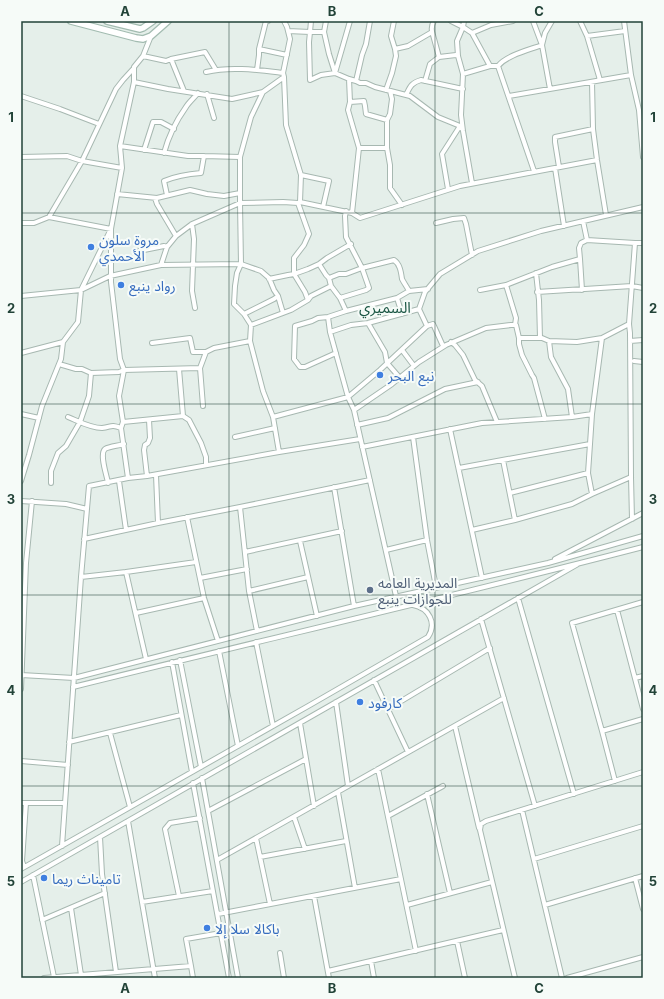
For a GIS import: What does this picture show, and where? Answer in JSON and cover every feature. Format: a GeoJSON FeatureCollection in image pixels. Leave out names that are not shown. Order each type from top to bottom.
{"type":"FeatureCollection","features":[{"type":"Feature","properties":{"kind":"main road"},"geometry":{"type":"LineString","coordinates":[[71,21],[143,39],[151,36],[168,21]]}},
{"type":"Feature","properties":{"kind":"main road"},"geometry":{"type":"LineString","coordinates":[[107,21],[140,29],[152,22]]}},
{"type":"Feature","properties":{"kind":"street"},"geometry":{"type":"LineString","coordinates":[[257,70],[259,49],[266,21],[268,21]]}},
{"type":"Feature","properties":{"kind":"street"},"geometry":{"type":"LineString","coordinates":[[284,21],[287,26],[290,39],[284,75],[286,125],[301,175],[299,202],[309,234],[294,258],[294,274],[308,300]]}},
{"type":"Feature","properties":{"kind":"street"},"geometry":{"type":"LineString","coordinates":[[311,21],[309,42],[310,80],[321,75],[335,73],[360,83],[366,83],[375,87],[410,96],[438,117],[460,126],[463,131]]}},
{"type":"Feature","properties":{"kind":"street"},"geometry":{"type":"LineString","coordinates":[[326,21],[324,32],[335,73]]}},
{"type":"Feature","properties":{"kind":"street"},"geometry":{"type":"LineString","coordinates":[[335,73],[350,21]]}},
{"type":"Feature","properties":{"kind":"street"},"geometry":{"type":"LineString","coordinates":[[356,81],[366,44],[370,21]]}},
{"type":"Feature","properties":{"kind":"street"},"geometry":{"type":"LineString","coordinates":[[394,21],[391,36],[396,56],[388,90],[392,99],[390,114],[387,120],[387,148],[390,165],[390,188],[402,205]]}},
{"type":"Feature","properties":{"kind":"street"},"geometry":{"type":"LineString","coordinates":[[434,21],[432,24],[432,32],[439,57]]}},
{"type":"Feature","properties":{"kind":"street"},"geometry":{"type":"LineString","coordinates":[[451,21],[472,33],[490,66]]}},
{"type":"Feature","properties":{"kind":"street"},"geometry":{"type":"LineString","coordinates":[[464,21],[463,28],[457,40],[458,56],[463,74],[463,131],[472,183]]}},
{"type":"Feature","properties":{"kind":"street"},"geometry":{"type":"LineString","coordinates":[[472,33],[491,25],[512,21]]}},
{"type":"Feature","properties":{"kind":"street"},"geometry":{"type":"LineString","coordinates":[[533,21],[542,46],[550,89]]}},
{"type":"Feature","properties":{"kind":"street"},"geometry":{"type":"LineString","coordinates":[[542,46],[545,33],[552,21]]}},
{"type":"Feature","properties":{"kind":"street"},"geometry":{"type":"LineString","coordinates":[[580,21],[587,36],[600,80]]}},
{"type":"Feature","properties":{"kind":"street"},"geometry":{"type":"LineString","coordinates":[[624,21],[631,75],[641,110],[643,157]]}},
{"type":"Feature","properties":{"kind":"street"},"geometry":{"type":"LineString","coordinates":[[288,31],[324,32]]}},
{"type":"Feature","properties":{"kind":"street"},"geometry":{"type":"LineString","coordinates":[[587,36],[625,31]]}},
{"type":"Feature","properties":{"kind":"street"},"geometry":{"type":"LineString","coordinates":[[395,49],[408,46],[432,32]]}},
{"type":"Feature","properties":{"kind":"street"},"geometry":{"type":"LineString","coordinates":[[49,217],[82,161],[116,89],[143,56],[151,36]]}},
{"type":"Feature","properties":{"kind":"street"},"geometry":{"type":"LineString","coordinates":[[463,74],[490,66],[498,66],[501,62],[508,58],[524,51],[542,46]]}},
{"type":"Feature","properties":{"kind":"street"},"geometry":{"type":"LineString","coordinates":[[259,49],[287,55]]}},
{"type":"Feature","properties":{"kind":"street"},"geometry":{"type":"LineString","coordinates":[[143,56],[166,61],[205,52],[216,70]]}},
{"type":"Feature","properties":{"kind":"street"},"geometry":{"type":"LineString","coordinates":[[425,82],[430,64],[439,57],[458,56]]}},
{"type":"Feature","properties":{"kind":"street"},"geometry":{"type":"LineString","coordinates":[[171,59],[184,91]]}},
{"type":"Feature","properties":{"kind":"street"},"geometry":{"type":"LineString","coordinates":[[498,66],[534,171]]}},
{"type":"Feature","properties":{"kind":"street"},"geometry":{"type":"LineString","coordinates":[[128,478],[121,428],[123,422],[119,396],[124,370],[120,359],[110,276],[111,229],[122,168],[120,146],[134,82],[134,67]]}},
{"type":"Feature","properties":{"kind":"street"},"geometry":{"type":"LineString","coordinates":[[206,72],[216,70],[257,70],[284,75]]}},
{"type":"Feature","properties":{"kind":"street"},"geometry":{"type":"LineString","coordinates":[[279,452],[273,417],[263,391],[250,342],[250,325],[244,314],[234,304],[237,273],[241,264],[240,157],[251,117],[264,92],[284,75]]}},
{"type":"Feature","properties":{"kind":"street"},"geometry":{"type":"LineString","coordinates":[[508,96],[631,75]]}},
{"type":"Feature","properties":{"kind":"street"},"geometry":{"type":"LineString","coordinates":[[349,79],[350,102],[348,110],[359,148],[352,213]]}},
{"type":"Feature","properties":{"kind":"street"},"geometry":{"type":"LineString","coordinates":[[406,96],[411,85],[420,80],[463,89]]}},
{"type":"Feature","properties":{"kind":"street"},"geometry":{"type":"LineString","coordinates":[[134,82],[168,89],[232,98],[264,92]]}},
{"type":"Feature","properties":{"kind":"street"},"geometry":{"type":"LineString","coordinates":[[592,82],[593,129],[606,215]]}},
{"type":"Feature","properties":{"kind":"street"},"geometry":{"type":"LineString","coordinates":[[164,153],[168,139],[185,108],[198,93]]}},
{"type":"Feature","properties":{"kind":"street"},"geometry":{"type":"LineString","coordinates":[[207,94],[214,118]]}},
{"type":"Feature","properties":{"kind":"street"},"geometry":{"type":"LineString","coordinates":[[21,96],[99,124]]}},
{"type":"Feature","properties":{"kind":"street"},"geometry":{"type":"LineString","coordinates":[[350,102],[364,101],[366,106],[366,114],[387,120]]}},
{"type":"Feature","properties":{"kind":"street"},"geometry":{"type":"LineString","coordinates":[[144,150],[153,122],[161,122],[174,129]]}},
{"type":"Feature","properties":{"kind":"street"},"geometry":{"type":"LineString","coordinates":[[448,189],[442,154],[460,126]]}},
{"type":"Feature","properties":{"kind":"street"},"geometry":{"type":"LineString","coordinates":[[564,226],[555,137],[593,129]]}},
{"type":"Feature","properties":{"kind":"street"},"geometry":{"type":"LineString","coordinates":[[120,146],[188,156],[240,157]]}},
{"type":"Feature","properties":{"kind":"street"},"geometry":{"type":"LineString","coordinates":[[359,148],[387,148]]}},
{"type":"Feature","properties":{"kind":"street"},"geometry":{"type":"LineString","coordinates":[[21,157],[67,156],[82,161],[122,168]]}},
{"type":"Feature","properties":{"kind":"street"},"geometry":{"type":"LineString","coordinates":[[167,195],[164,181],[174,177],[201,174],[204,156]]}},
{"type":"Feature","properties":{"kind":"street"},"geometry":{"type":"LineString","coordinates":[[161,265],[167,247],[176,236],[192,224],[240,203],[299,202],[352,213],[360,218],[448,189],[472,183],[597,160]]}},
{"type":"Feature","properties":{"kind":"street"},"geometry":{"type":"LineString","coordinates":[[301,175],[329,181],[323,207]]}},
{"type":"Feature","properties":{"kind":"street"},"geometry":{"type":"LineString","coordinates":[[117,194],[155,198],[190,190],[224,196],[240,194]]}},
{"type":"Feature","properties":{"kind":"street"},"geometry":{"type":"LineString","coordinates":[[155,198],[176,236]]}},
{"type":"Feature","properties":{"kind":"street"},"geometry":{"type":"LineString","coordinates":[[426,326],[419,310],[425,292],[440,274],[478,251],[541,231],[643,207]]}},
{"type":"Feature","properties":{"kind":"street"},"geometry":{"type":"LineString","coordinates":[[340,298],[369,288],[362,268],[351,244],[346,237],[346,212]]}},
{"type":"Feature","properties":{"kind":"street"},"geometry":{"type":"LineString","coordinates":[[21,222],[34,223],[49,217],[111,229]]}},
{"type":"Feature","properties":{"kind":"street"},"geometry":{"type":"LineString","coordinates":[[436,223],[464,218],[472,255]]}},
{"type":"Feature","properties":{"kind":"street"},"geometry":{"type":"LineString","coordinates":[[583,221],[587,240]]}},
{"type":"Feature","properties":{"kind":"street"},"geometry":{"type":"LineString","coordinates":[[192,224],[194,239],[192,291],[195,308]]}},
{"type":"Feature","properties":{"kind":"street"},"geometry":{"type":"LineString","coordinates":[[21,481],[42,406],[61,359],[63,342],[78,322],[81,290],[111,229]]}},
{"type":"Feature","properties":{"kind":"street"},"geometry":{"type":"LineString","coordinates":[[582,290],[579,248],[581,242],[587,240],[635,244],[643,243]]}},
{"type":"Feature","properties":{"kind":"street"},"geometry":{"type":"LineString","coordinates":[[269,279],[294,274],[319,264],[351,244]]}},
{"type":"Feature","properties":{"kind":"street"},"geometry":{"type":"LineString","coordinates":[[632,518],[629,324],[635,244]]}},
{"type":"Feature","properties":{"kind":"street"},"geometry":{"type":"LineString","coordinates":[[139,251],[164,246],[167,247]]}},
{"type":"Feature","properties":{"kind":"street"},"geometry":{"type":"LineString","coordinates":[[480,290],[506,286],[552,267],[580,259]]}},
{"type":"Feature","properties":{"kind":"street"},"geometry":{"type":"LineString","coordinates":[[329,278],[394,260],[397,262],[402,279],[409,291]]}},
{"type":"Feature","properties":{"kind":"street"},"geometry":{"type":"LineString","coordinates":[[21,296],[81,290],[110,276],[161,265],[241,264],[261,271],[269,279],[278,296],[283,313]]}},
{"type":"Feature","properties":{"kind":"street"},"geometry":{"type":"LineString","coordinates":[[319,264],[329,278],[331,286],[340,298],[346,311]]}},
{"type":"Feature","properties":{"kind":"street"},"geometry":{"type":"LineString","coordinates":[[536,273],[540,338]]}},
{"type":"Feature","properties":{"kind":"street"},"geometry":{"type":"LineString","coordinates":[[250,325],[291,310],[308,300],[311,296],[331,286]]}},
{"type":"Feature","properties":{"kind":"street"},"geometry":{"type":"LineString","coordinates":[[506,286],[516,318],[514,325]]}},
{"type":"Feature","properties":{"kind":"street"},"geometry":{"type":"LineString","coordinates":[[538,292],[632,286],[643,288]]}},
{"type":"Feature","properties":{"kind":"street"},"geometry":{"type":"LineString","coordinates":[[336,353],[305,367],[300,367],[294,359],[294,326],[318,318],[328,317],[397,298],[409,291],[428,289]]}},
{"type":"Feature","properties":{"kind":"street"},"geometry":{"type":"LineString","coordinates":[[244,314],[278,296]]}},
{"type":"Feature","properties":{"kind":"street"},"geometry":{"type":"LineString","coordinates":[[397,298],[402,314]]}},
{"type":"Feature","properties":{"kind":"street"},"geometry":{"type":"LineString","coordinates":[[330,332],[419,310]]}},
{"type":"Feature","properties":{"kind":"street"},"geometry":{"type":"LineString","coordinates":[[328,317],[330,332],[348,397],[354,410],[396,596]]}},
{"type":"Feature","properties":{"kind":"street"},"geometry":{"type":"LineString","coordinates":[[368,322],[385,352],[387,363],[400,378]]}},
{"type":"Feature","properties":{"kind":"street"},"geometry":{"type":"LineString","coordinates":[[273,417],[348,397],[402,350],[426,326],[433,324],[443,346]]}},
{"type":"Feature","properties":{"kind":"street"},"geometry":{"type":"LineString","coordinates":[[519,338],[542,338],[549,341],[577,342],[602,338],[629,324]]}},
{"type":"Feature","properties":{"kind":"street"},"geometry":{"type":"LineString","coordinates":[[514,325],[516,325],[522,355],[534,378],[545,419]]}},
{"type":"Feature","properties":{"kind":"street"},"geometry":{"type":"LineString","coordinates":[[354,410],[443,346],[486,328],[514,325]]}},
{"type":"Feature","properties":{"kind":"street"},"geometry":{"type":"LineString","coordinates":[[152,343],[190,338],[193,352],[206,352],[214,348],[250,342]]}},
{"type":"Feature","properties":{"kind":"street"},"geometry":{"type":"LineString","coordinates":[[592,494],[588,473],[592,414],[602,338]]}},
{"type":"Feature","properties":{"kind":"street"},"geometry":{"type":"LineString","coordinates":[[630,341],[643,340]]}},
{"type":"Feature","properties":{"kind":"street"},"geometry":{"type":"LineString","coordinates":[[549,341],[551,357],[568,389],[572,417]]}},
{"type":"Feature","properties":{"kind":"street"},"geometry":{"type":"LineString","coordinates":[[21,353],[63,342]]}},
{"type":"Feature","properties":{"kind":"street"},"geometry":{"type":"LineString","coordinates":[[451,342],[463,355],[475,380],[482,386],[497,422]]}},
{"type":"Feature","properties":{"kind":"street"},"geometry":{"type":"LineString","coordinates":[[402,350],[414,366]]}},
{"type":"Feature","properties":{"kind":"street"},"geometry":{"type":"LineString","coordinates":[[203,406],[200,368],[206,352]]}},
{"type":"Feature","properties":{"kind":"street"},"geometry":{"type":"LineString","coordinates":[[634,361],[643,362]]}},
{"type":"Feature","properties":{"kind":"street"},"geometry":{"type":"LineString","coordinates":[[59,364],[76,369],[82,369],[91,373],[119,372],[124,370],[200,368]]}},
{"type":"Feature","properties":{"kind":"street"},"geometry":{"type":"LineString","coordinates":[[179,369],[183,416]]}},
{"type":"Feature","properties":{"kind":"street"},"geometry":{"type":"LineString","coordinates":[[52,483],[51,471],[58,453],[66,446],[80,422],[89,396],[91,373]]}},
{"type":"Feature","properties":{"kind":"street"},"geometry":{"type":"LineString","coordinates":[[357,426],[388,418],[445,389],[478,382]]}},
{"type":"Feature","properties":{"kind":"street"},"geometry":{"type":"LineString","coordinates":[[21,414],[39,418]]}},
{"type":"Feature","properties":{"kind":"street"},"geometry":{"type":"LineString","coordinates":[[362,447],[482,423],[572,417],[592,414]]}},
{"type":"Feature","properties":{"kind":"street"},"geometry":{"type":"LineString","coordinates":[[123,422],[183,416],[189,420],[201,443],[206,457],[206,466]]}},
{"type":"Feature","properties":{"kind":"street"},"geometry":{"type":"LineString","coordinates":[[68,417],[91,426],[102,428],[113,425],[121,428]]}},
{"type":"Feature","properties":{"kind":"street"},"geometry":{"type":"LineString","coordinates":[[147,476],[144,450],[145,445],[148,443],[150,438],[148,420]]}},
{"type":"Feature","properties":{"kind":"street"},"geometry":{"type":"LineString","coordinates":[[235,437],[275,428]]}},
{"type":"Feature","properties":{"kind":"street"},"geometry":{"type":"LineString","coordinates":[[450,429],[482,578]]}},
{"type":"Feature","properties":{"kind":"street"},"geometry":{"type":"LineString","coordinates":[[414,437],[427,540],[436,587]]}},
{"type":"Feature","properties":{"kind":"street"},"geometry":{"type":"LineString","coordinates":[[62,846],[86,509],[89,486],[128,478],[156,475],[279,452],[360,439]]}},
{"type":"Feature","properties":{"kind":"street"},"geometry":{"type":"LineString","coordinates":[[108,483],[103,458],[104,450],[124,444]]}},
{"type":"Feature","properties":{"kind":"street"},"geometry":{"type":"LineString","coordinates":[[459,468],[590,444]]}},
{"type":"Feature","properties":{"kind":"street"},"geometry":{"type":"LineString","coordinates":[[503,460],[515,520]]}},
{"type":"Feature","properties":{"kind":"street"},"geometry":{"type":"LineString","coordinates":[[510,493],[588,473]]}},
{"type":"Feature","properties":{"kind":"street"},"geometry":{"type":"LineString","coordinates":[[156,475],[158,523]]}},
{"type":"Feature","properties":{"kind":"street"},"geometry":{"type":"LineString","coordinates":[[472,530],[572,504],[631,477]]}},
{"type":"Feature","properties":{"kind":"street"},"geometry":{"type":"LineString","coordinates":[[84,539],[370,480]]}},
{"type":"Feature","properties":{"kind":"street"},"geometry":{"type":"LineString","coordinates":[[119,481],[126,530]]}},
{"type":"Feature","properties":{"kind":"street"},"geometry":{"type":"LineString","coordinates":[[334,487],[354,606]]}},
{"type":"Feature","properties":{"kind":"street"},"geometry":{"type":"LineString","coordinates":[[21,501],[66,504],[86,509]]}},
{"type":"Feature","properties":{"kind":"street"},"geometry":{"type":"LineString","coordinates":[[21,689],[26,563],[32,501]]}},
{"type":"Feature","properties":{"kind":"street"},"geometry":{"type":"LineString","coordinates":[[240,507],[249,591],[257,631]]}},
{"type":"Feature","properties":{"kind":"street"},"geometry":{"type":"LineString","coordinates":[[548,563],[643,512]]}},
{"type":"Feature","properties":{"kind":"street"},"geometry":{"type":"LineString","coordinates":[[187,517],[204,598],[218,641]]}},
{"type":"Feature","properties":{"kind":"street"},"geometry":{"type":"LineString","coordinates":[[245,552],[342,531]]}},
{"type":"Feature","properties":{"kind":"street"},"geometry":{"type":"LineString","coordinates":[[21,675],[74,678],[354,606],[548,563],[643,536]]}},
{"type":"Feature","properties":{"kind":"street"},"geometry":{"type":"LineString","coordinates":[[386,550],[427,540]]}},
{"type":"Feature","properties":{"kind":"street"},"geometry":{"type":"LineString","coordinates":[[300,541],[317,616]]}},
{"type":"Feature","properties":{"kind":"street"},"geometry":{"type":"LineString","coordinates":[[73,687],[643,547]]}},
{"type":"Feature","properties":{"kind":"street"},"geometry":{"type":"LineString","coordinates":[[81,576],[126,572],[196,562]]}},
{"type":"Feature","properties":{"kind":"street"},"geometry":{"type":"LineString","coordinates":[[21,882],[578,564]]}},
{"type":"Feature","properties":{"kind":"street"},"geometry":{"type":"LineString","coordinates":[[200,578],[247,569]]}},
{"type":"Feature","properties":{"kind":"street"},"geometry":{"type":"LineString","coordinates":[[126,572],[146,659]]}},
{"type":"Feature","properties":{"kind":"street"},"geometry":{"type":"LineString","coordinates":[[249,591],[308,577]]}},
{"type":"Feature","properties":{"kind":"street"},"geometry":{"type":"LineString","coordinates":[[136,614],[204,598]]}},
{"type":"Feature","properties":{"kind":"street"},"geometry":{"type":"LineString","coordinates":[[518,598],[574,794]]}},
{"type":"Feature","properties":{"kind":"street"},"geometry":{"type":"LineString","coordinates":[[615,781],[572,623],[643,602]]}},
{"type":"Feature","properties":{"kind":"street"},"geometry":{"type":"LineString","coordinates":[[65,803],[23,803],[23,868],[274,726],[428,636],[432,627],[428,613],[418,606],[411,605]]}},
{"type":"Feature","properties":{"kind":"street"},"geometry":{"type":"LineString","coordinates":[[617,610],[643,709]]}},
{"type":"Feature","properties":{"kind":"street"},"geometry":{"type":"LineString","coordinates":[[482,619],[535,806]]}},
{"type":"Feature","properties":{"kind":"street"},"geometry":{"type":"LineString","coordinates":[[256,642],[274,726]]}},
{"type":"Feature","properties":{"kind":"street"},"geometry":{"type":"LineString","coordinates":[[388,709],[490,648]]}},
{"type":"Feature","properties":{"kind":"street"},"geometry":{"type":"LineString","coordinates":[[219,651],[238,746]]}},
{"type":"Feature","properties":{"kind":"street"},"geometry":{"type":"LineString","coordinates":[[180,660],[201,767]]}},
{"type":"Feature","properties":{"kind":"street"},"geometry":{"type":"LineString","coordinates":[[172,662],[192,772]]}},
{"type":"Feature","properties":{"kind":"street"},"geometry":{"type":"LineString","coordinates":[[635,678],[643,676]]}},
{"type":"Feature","properties":{"kind":"street"},"geometry":{"type":"LineString","coordinates":[[374,680],[408,752]]}},
{"type":"Feature","properties":{"kind":"street"},"geometry":{"type":"LineString","coordinates":[[217,860],[504,698]]}},
{"type":"Feature","properties":{"kind":"street"},"geometry":{"type":"LineString","coordinates":[[336,702],[348,786]]}},
{"type":"Feature","properties":{"kind":"street"},"geometry":{"type":"LineString","coordinates":[[69,742],[182,715]]}},
{"type":"Feature","properties":{"kind":"street"},"geometry":{"type":"LineString","coordinates":[[602,732],[643,719]]}},
{"type":"Feature","properties":{"kind":"street"},"geometry":{"type":"LineString","coordinates":[[300,723],[314,806]]}},
{"type":"Feature","properties":{"kind":"street"},"geometry":{"type":"LineString","coordinates":[[455,726],[515,978]]}},
{"type":"Feature","properties":{"kind":"street"},"geometry":{"type":"LineString","coordinates":[[110,733],[130,807]]}},
{"type":"Feature","properties":{"kind":"street"},"geometry":{"type":"LineString","coordinates":[[208,811],[306,758]]}},
{"type":"Feature","properties":{"kind":"street"},"geometry":{"type":"LineString","coordinates":[[21,761],[68,765]]}},
{"type":"Feature","properties":{"kind":"street"},"geometry":{"type":"LineString","coordinates":[[378,769],[416,951]]}},
{"type":"Feature","properties":{"kind":"street"},"geometry":{"type":"LineString","coordinates":[[480,830],[481,824],[486,821],[643,772]]}},
{"type":"Feature","properties":{"kind":"street"},"geometry":{"type":"LineString","coordinates":[[202,778],[238,978]]}},
{"type":"Feature","properties":{"kind":"street"},"geometry":{"type":"LineString","coordinates":[[194,783],[229,978]]}},
{"type":"Feature","properties":{"kind":"street"},"geometry":{"type":"LineString","coordinates":[[388,816],[443,786]]}},
{"type":"Feature","properties":{"kind":"street"},"geometry":{"type":"LineString","coordinates":[[338,792],[355,888]]}},
{"type":"Feature","properties":{"kind":"street"},"geometry":{"type":"LineString","coordinates":[[427,794],[450,893]]}},
{"type":"Feature","properties":{"kind":"street"},"geometry":{"type":"LineString","coordinates":[[522,810],[562,978]]}},
{"type":"Feature","properties":{"kind":"street"},"geometry":{"type":"LineString","coordinates":[[294,817],[305,849]]}},
{"type":"Feature","properties":{"kind":"street"},"geometry":{"type":"LineString","coordinates":[[178,896],[165,829],[170,823],[200,818]]}},
{"type":"Feature","properties":{"kind":"street"},"geometry":{"type":"LineString","coordinates":[[128,821],[155,978]]}},
{"type":"Feature","properties":{"kind":"street"},"geometry":{"type":"LineString","coordinates":[[534,859],[643,826]]}},
{"type":"Feature","properties":{"kind":"street"},"geometry":{"type":"LineString","coordinates":[[100,837],[102,874],[116,972]]}},
{"type":"Feature","properties":{"kind":"street"},"geometry":{"type":"LineString","coordinates":[[256,838],[270,904]]}},
{"type":"Feature","properties":{"kind":"street"},"geometry":{"type":"LineString","coordinates":[[260,857],[346,841]]}},
{"type":"Feature","properties":{"kind":"street"},"geometry":{"type":"LineString","coordinates":[[32,875],[54,977]]}},
{"type":"Feature","properties":{"kind":"street"},"geometry":{"type":"LineString","coordinates":[[545,905],[643,876]]}},
{"type":"Feature","properties":{"kind":"street"},"geometry":{"type":"LineString","coordinates":[[635,878],[643,909]]}},
{"type":"Feature","properties":{"kind":"street"},"geometry":{"type":"LineString","coordinates":[[218,914],[402,879]]}},
{"type":"Feature","properties":{"kind":"street"},"geometry":{"type":"LineString","coordinates":[[407,905],[492,882]]}},
{"type":"Feature","properties":{"kind":"street"},"geometry":{"type":"LineString","coordinates":[[142,902],[213,891]]}},
{"type":"Feature","properties":{"kind":"street"},"geometry":{"type":"LineString","coordinates":[[42,920],[105,893]]}},
{"type":"Feature","properties":{"kind":"street"},"geometry":{"type":"LineString","coordinates":[[314,896],[329,978]]}},
{"type":"Feature","properties":{"kind":"street"},"geometry":{"type":"LineString","coordinates":[[70,908],[81,975]]}},
{"type":"Feature","properties":{"kind":"street"},"geometry":{"type":"LineString","coordinates":[[328,971],[503,930]]}},
{"type":"Feature","properties":{"kind":"street"},"geometry":{"type":"LineString","coordinates":[[193,978],[186,939],[221,932]]}},
{"type":"Feature","properties":{"kind":"street"},"geometry":{"type":"LineString","coordinates":[[457,941],[465,978]]}},
{"type":"Feature","properties":{"kind":"street"},"geometry":{"type":"LineString","coordinates":[[280,953],[284,978]]}},
{"type":"Feature","properties":{"kind":"street"},"geometry":{"type":"LineString","coordinates":[[566,978],[643,957]]}},
{"type":"Feature","properties":{"kind":"street"},"geometry":{"type":"LineString","coordinates":[[371,961],[374,978]]}},
{"type":"Feature","properties":{"kind":"street"},"geometry":{"type":"LineString","coordinates":[[44,978],[81,975],[89,976],[116,972],[191,966]]}},
{"type":"Feature","properties":{"kind":"place","name":"مروة سلون الأحمدي"},"geometry":{"type":"Point","coordinates":[91,247]}},
{"type":"Feature","properties":{"kind":"place","name":"رواد ينبع"},"geometry":{"type":"Point","coordinates":[121,285]}},
{"type":"Feature","properties":{"kind":"place","name":"نبع البحر"},"geometry":{"type":"Point","coordinates":[380,375]}},
{"type":"Feature","properties":{"kind":"place","name":"المديرية العامه للجوازات ينبع"},"geometry":{"type":"Point","coordinates":[370,590]}},
{"type":"Feature","properties":{"kind":"place","name":"كارفود"},"geometry":{"type":"Point","coordinates":[360,702]}},
{"type":"Feature","properties":{"kind":"place","name":"تاميناث ريما"},"geometry":{"type":"Point","coordinates":[44,878]}},
{"type":"Feature","properties":{"kind":"place","name":"باكالا سلا إلا"},"geometry":{"type":"Point","coordinates":[207,928]}},
{"type":"Feature","properties":{"kind":"district","name":"السميري"},"geometry":{"type":"Point","coordinates":[385,307]}}]}
